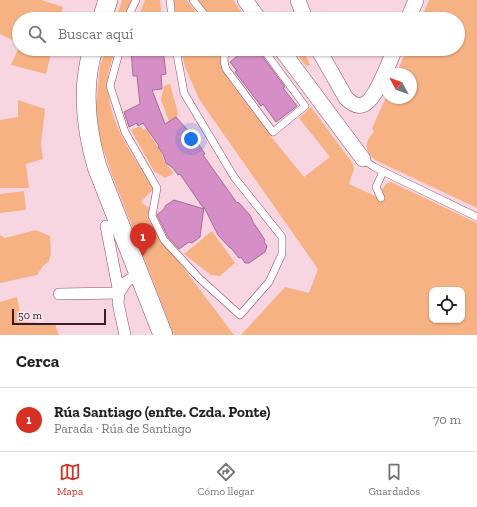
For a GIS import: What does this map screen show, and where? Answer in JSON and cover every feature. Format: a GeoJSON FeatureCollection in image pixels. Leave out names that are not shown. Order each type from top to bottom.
{"type":"FeatureCollection","features":[{"type":"Feature","properties":{"kind":"street"},"geometry":{"type":"LineString","coordinates":[[104,12],[108,0]]}},
{"type":"Feature","properties":{"kind":"street"},"geometry":{"type":"LineString","coordinates":[[245,0],[254,12]]}},
{"type":"Feature","properties":{"kind":"street"},"geometry":{"type":"LineString","coordinates":[[411,12],[416,0]]}},
{"type":"Feature","properties":{"kind":"street"},"geometry":{"type":"LineString","coordinates":[[92,56],[87,79],[87,125],[91,146],[97,167],[163,335]]}},
{"type":"Feature","properties":{"kind":"street"},"geometry":{"type":"LineString","coordinates":[[286,56],[363,159]]}},
{"type":"Feature","properties":{"kind":"street"},"geometry":{"type":"LineString","coordinates":[[322,56],[346,98],[351,103],[356,105],[363,105],[375,94],[392,56]]}},
{"type":"Feature","properties":{"kind":"street"},"geometry":{"type":"LineString","coordinates":[[106,226],[119,293],[118,303],[125,335]]}},
{"type":"Feature","properties":{"kind":"street"},"geometry":{"type":"LineString","coordinates":[[119,293],[126,282],[138,274]]}},
{"type":"Feature","properties":{"kind":"street"},"geometry":{"type":"LineString","coordinates":[[59,294],[119,293]]}},
{"type":"Feature","properties":{"kind":"lane"},"geometry":{"type":"LineString","coordinates":[[130,12],[136,0]]}},
{"type":"Feature","properties":{"kind":"lane"},"geometry":{"type":"LineString","coordinates":[[170,0],[171,12]]}},
{"type":"Feature","properties":{"kind":"lane"},"geometry":{"type":"LineString","coordinates":[[193,0],[202,12]]}},
{"type":"Feature","properties":{"kind":"lane"},"geometry":{"type":"LineString","coordinates":[[118,56],[110,86],[125,132],[157,188],[152,216],[164,240],[199,278],[240,315],[269,282],[282,254],[282,237],[234,177],[184,93],[177,56]]}},
{"type":"Feature","properties":{"kind":"lane"},"geometry":{"type":"LineString","coordinates":[[224,56],[223,60],[226,69],[273,132],[305,106],[268,56]]}},
{"type":"Feature","properties":{"kind":"lane"},"geometry":{"type":"LineString","coordinates":[[363,159],[383,172],[477,217]]}},
{"type":"Feature","properties":{"kind":"lane"},"geometry":{"type":"LineString","coordinates":[[381,198],[376,187],[383,172]]}},
{"type":"Feature","properties":{"kind":"shaded area"},"geometry":{"type":"Polygon","coordinates":[[[0,0],[41,0],[63,7],[62,12],[12,12],[12,40],[0,34],[0,0]]]}},
{"type":"Feature","properties":{"kind":"shaded area"},"geometry":{"type":"Polygon","coordinates":[[[122,0],[134,0],[129,12],[118,12],[122,0]]]}},
{"type":"Feature","properties":{"kind":"shaded area"},"geometry":{"type":"Polygon","coordinates":[[[145,0],[160,0],[161,12],[140,12],[145,0]]]}},
{"type":"Feature","properties":{"kind":"shaded area"},"geometry":{"type":"Polygon","coordinates":[[[174,0],[187,0],[196,12],[175,12],[174,0]]]}},
{"type":"Feature","properties":{"kind":"shaded area"},"geometry":{"type":"Polygon","coordinates":[[[198,0],[233,0],[242,12],[207,12],[198,0]]]}},
{"type":"Feature","properties":{"kind":"shaded area"},"geometry":{"type":"Polygon","coordinates":[[[429,0],[477,0],[477,208],[375,160],[371,157],[367,150],[368,139],[374,132],[372,128],[383,104],[417,104],[417,68],[399,68],[404,56],[465,56],[465,12],[424,12],[429,0]]]}},
{"type":"Feature","properties":{"kind":"shaded area"},"geometry":{"type":"Polygon","coordinates":[[[15,56],[50,56],[46,74],[11,65],[15,56]]]}},
{"type":"Feature","properties":{"kind":"shaded area"},"geometry":{"type":"Polygon","coordinates":[[[104,56],[114,56],[108,75],[108,94],[111,109],[129,150],[154,188],[141,202],[149,208],[149,220],[234,335],[174,335],[100,140],[96,106],[100,66],[104,56]]]}},
{"type":"Feature","properties":{"kind":"shaded area"},"geometry":{"type":"Polygon","coordinates":[[[183,56],[221,56],[222,68],[228,79],[273,139],[304,177],[330,157],[299,118],[311,107],[353,164],[354,169],[349,184],[384,200],[381,191],[386,184],[391,182],[477,223],[477,335],[241,335],[285,287],[309,293],[318,269],[199,99],[185,67],[183,56]]]}},
{"type":"Feature","properties":{"kind":"shaded area"},"geometry":{"type":"Polygon","coordinates":[[[298,56],[306,56],[310,65],[306,66],[298,56]]]}},
{"type":"Feature","properties":{"kind":"shaded area"},"geometry":{"type":"Polygon","coordinates":[[[170,84],[178,113],[177,117],[169,121],[161,100],[164,86],[170,84]]]}},
{"type":"Feature","properties":{"kind":"shaded area"},"geometry":{"type":"Polygon","coordinates":[[[18,100],[45,109],[41,144],[43,159],[26,164],[29,188],[0,188],[0,120],[18,117],[18,100]]]}},
{"type":"Feature","properties":{"kind":"shaded area"},"geometry":{"type":"Polygon","coordinates":[[[141,126],[143,130],[151,127],[154,131],[150,135],[161,152],[164,161],[174,173],[165,178],[154,171],[131,130],[141,126]]]}},
{"type":"Feature","properties":{"kind":"shaded area"},"geometry":{"type":"Polygon","coordinates":[[[24,191],[26,210],[0,213],[0,194],[24,191]]]}},
{"type":"Feature","properties":{"kind":"shaded area"},"geometry":{"type":"Polygon","coordinates":[[[36,230],[50,236],[51,254],[49,261],[43,266],[37,275],[0,283],[0,235],[5,238],[36,230]]]}},
{"type":"Feature","properties":{"kind":"shaded area"},"geometry":{"type":"Polygon","coordinates":[[[212,231],[235,263],[220,276],[211,275],[184,254],[212,231]]]}},
{"type":"Feature","properties":{"kind":"shaded area"},"geometry":{"type":"Polygon","coordinates":[[[17,297],[22,322],[55,324],[59,335],[0,335],[0,302],[17,297]]]}},
{"type":"Feature","properties":{"kind":"building"},"geometry":{"type":"Polygon","coordinates":[[[132,56],[164,56],[166,74],[161,75],[162,89],[152,90],[165,124],[176,117],[194,137],[205,154],[203,155],[237,203],[238,202],[250,215],[267,246],[265,252],[249,263],[245,263],[241,257],[239,258],[218,235],[204,207],[204,209],[180,174],[178,175],[173,168],[166,163],[163,154],[158,147],[159,146],[143,123],[138,126],[137,123],[129,127],[124,112],[140,104],[137,76],[133,76],[132,56]]]}},
{"type":"Feature","properties":{"kind":"building"},"geometry":{"type":"Polygon","coordinates":[[[237,56],[262,56],[285,87],[283,88],[297,106],[276,122],[263,104],[261,106],[235,72],[237,71],[230,62],[237,56]]]}},
{"type":"Feature","properties":{"kind":"building"},"geometry":{"type":"Polygon","coordinates":[[[174,200],[204,209],[200,237],[192,243],[189,242],[179,249],[168,237],[157,215],[165,208],[165,206],[174,200]]]}},
{"type":"Feature","properties":{"kind":"place","name":"Rúa Santiago (enfte. Czda. Ponte)"},"geometry":{"type":"Point","coordinates":[143,256]}}]}
